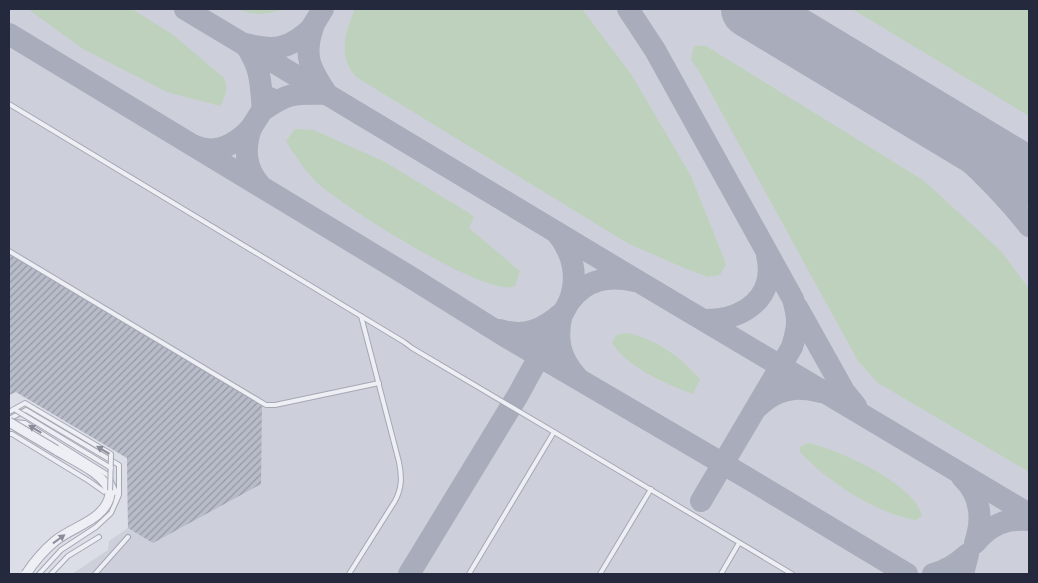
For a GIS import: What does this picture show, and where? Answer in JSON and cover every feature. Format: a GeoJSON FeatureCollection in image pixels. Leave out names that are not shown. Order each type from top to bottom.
{"type":"FeatureCollection","features":[{"type":"Feature","properties":{"kind":"street"},"geometry":{"type":"LineString","coordinates":[[9,421],[100,477],[108,485],[110,494],[108,503],[102,512],[56,540],[38,557],[26,574]]}},
{"type":"Feature","properties":{"kind":"lane"},"geometry":{"type":"LineString","coordinates":[[10,105],[361,315],[412,348],[792,574]]}},
{"type":"Feature","properties":{"kind":"lane"},"geometry":{"type":"LineString","coordinates":[[9,251],[266,405],[275,406],[379,383]]}},
{"type":"Feature","properties":{"kind":"lane"},"geometry":{"type":"LineString","coordinates":[[349,574],[400,492],[400,468],[361,315]]}},
{"type":"Feature","properties":{"kind":"lane"},"geometry":{"type":"LineString","coordinates":[[9,412],[25,403],[111,454],[110,494]]}},
{"type":"Feature","properties":{"kind":"lane"},"geometry":{"type":"LineString","coordinates":[[14,409],[111,468]]}},
{"type":"Feature","properties":{"kind":"lane"},"geometry":{"type":"LineString","coordinates":[[9,421],[26,410],[118,466],[119,495],[111,513],[102,523],[61,550],[39,574]]}},
{"type":"Feature","properties":{"kind":"lane"},"geometry":{"type":"LineString","coordinates":[[9,421],[25,423],[108,475],[116,492],[115,506]]}},
{"type":"Feature","properties":{"kind":"lane"},"geometry":{"type":"LineString","coordinates":[[468,574],[554,432]]}},
{"type":"Feature","properties":{"kind":"lane"},"geometry":{"type":"LineString","coordinates":[[9,434],[12,434],[90,481],[105,492],[115,506]]}},
{"type":"Feature","properties":{"kind":"lane"},"geometry":{"type":"LineString","coordinates":[[600,574],[651,489]]}},
{"type":"Feature","properties":{"kind":"lane"},"geometry":{"type":"LineString","coordinates":[[51,574],[68,556],[99,537]]}},
{"type":"Feature","properties":{"kind":"lane"},"geometry":{"type":"LineString","coordinates":[[95,574],[128,537]]}},
{"type":"Feature","properties":{"kind":"lane"},"geometry":{"type":"LineString","coordinates":[[721,574],[739,543]]}},
{"type":"Feature","properties":{"kind":"shaded area"},"geometry":{"type":"Polygon","coordinates":[[[9,9],[1029,9],[1029,574],[72,574],[108,550],[109,541],[128,528],[127,458],[16,392],[9,395],[9,9]]]}},
{"type":"Feature","properties":{"kind":"green space"},"geometry":{"type":"Polygon","coordinates":[[[28,9],[132,9],[172,34],[224,78],[226,92],[224,99],[220,106],[167,92],[83,49],[28,9]]]}},
{"type":"Feature","properties":{"kind":"green space"},"geometry":{"type":"Polygon","coordinates":[[[238,9],[283,9],[261,14],[249,13],[238,9]]]}},
{"type":"Feature","properties":{"kind":"green space"},"geometry":{"type":"Polygon","coordinates":[[[355,9],[582,9],[631,74],[691,176],[726,264],[720,275],[708,277],[629,244],[356,77],[346,61],[345,52],[348,26],[355,9]]]}},
{"type":"Feature","properties":{"kind":"green space"},"geometry":{"type":"Polygon","coordinates":[[[852,9],[1029,9],[1029,116],[852,9]]]}},
{"type":"Feature","properties":{"kind":"green space"},"geometry":{"type":"Polygon","coordinates":[[[694,46],[706,46],[923,180],[1002,252],[1029,289],[1029,472],[878,383],[858,361],[691,59],[694,46]]]}},
{"type":"Feature","properties":{"kind":"green space"},"geometry":{"type":"Polygon","coordinates":[[[295,129],[314,130],[385,162],[469,213],[474,217],[469,228],[520,271],[515,286],[500,286],[476,279],[447,265],[382,228],[329,193],[315,181],[299,162],[286,141],[295,129]]]}},
{"type":"Feature","properties":{"kind":"green space"},"geometry":{"type":"Polygon","coordinates":[[[628,333],[659,345],[685,364],[700,379],[693,394],[671,386],[627,360],[612,343],[616,335],[628,333]]]}},
{"type":"Feature","properties":{"kind":"green space"},"geometry":{"type":"Polygon","coordinates":[[[808,443],[855,460],[891,480],[916,504],[922,516],[916,520],[901,517],[853,495],[824,474],[800,452],[800,447],[808,443]]]}},
{"type":"Feature","properties":{"kind":"building"},"geometry":{"type":"Polygon","coordinates":[[[9,254],[262,405],[261,484],[153,543],[128,528],[127,458],[16,392],[9,395],[9,254]]]}},
{"type":"Feature","properties":{"kind":"taxiway"},"geometry":{"type":"LineString","coordinates":[[185,9],[1029,514]]}},
{"type":"Feature","properties":{"kind":"taxiway"},"geometry":{"type":"LineString","coordinates":[[304,40],[323,9]]}},
{"type":"Feature","properties":{"kind":"taxiway"},"geometry":{"type":"LineString","coordinates":[[628,9],[655,50],[793,299],[797,318],[797,329],[792,347],[701,501]]}},
{"type":"Feature","properties":{"kind":"taxiway"},"geometry":{"type":"LineString","coordinates":[[313,27],[309,46],[310,62],[316,77],[327,94],[293,95],[263,110],[257,68],[245,44],[265,48],[282,47],[297,40],[313,27]]}},
{"type":"Feature","properties":{"kind":"taxiway"},"geometry":{"type":"LineString","coordinates":[[9,34],[503,335],[907,574]]}},
{"type":"Feature","properties":{"kind":"taxiway"},"geometry":{"type":"LineString","coordinates":[[883,89],[960,153],[996,188],[1029,226]]}},
{"type":"Feature","properties":{"kind":"taxiway"},"geometry":{"type":"LineString","coordinates":[[251,128],[270,98]]}},
{"type":"Feature","properties":{"kind":"taxiway"},"geometry":{"type":"LineString","coordinates":[[195,146],[203,149],[218,149],[233,143],[251,128],[247,143],[247,158],[251,172],[260,185]]}},
{"type":"Feature","properties":{"kind":"taxiway"},"geometry":{"type":"LineString","coordinates":[[409,574],[518,395],[569,302],[574,283],[573,265],[567,248],[556,232]]}},
{"type":"Feature","properties":{"kind":"taxiway"},"geometry":{"type":"LineString","coordinates":[[705,320],[732,316],[754,304],[762,294],[767,283],[769,270],[767,255]]}},
{"type":"Feature","properties":{"kind":"taxiway"},"geometry":{"type":"LineString","coordinates":[[569,302],[583,288],[598,281],[607,279],[635,281]]}},
{"type":"Feature","properties":{"kind":"taxiway"},"geometry":{"type":"LineString","coordinates":[[797,307],[844,391],[856,406]]}},
{"type":"Feature","properties":{"kind":"taxiway"},"geometry":{"type":"LineString","coordinates":[[500,330],[518,333],[534,330],[548,324],[562,313],[559,331],[560,347],[566,362],[577,377]]}},
{"type":"Feature","properties":{"kind":"taxiway"},"geometry":{"type":"LineString","coordinates":[[759,406],[780,392],[788,390],[804,389],[821,392]]}},
{"type":"Feature","properties":{"kind":"taxiway"},"geometry":{"type":"LineString","coordinates":[[962,477],[977,499],[979,508],[978,534],[975,543],[999,524],[1013,520],[1029,520]]}},
{"type":"Feature","properties":{"kind":"taxiway"},"geometry":{"type":"LineString","coordinates":[[933,574],[952,567],[968,554],[963,574]]}},
{"type":"Feature","properties":{"kind":"runway"},"geometry":{"type":"LineString","coordinates":[[750,9],[1029,177]]}}]}
